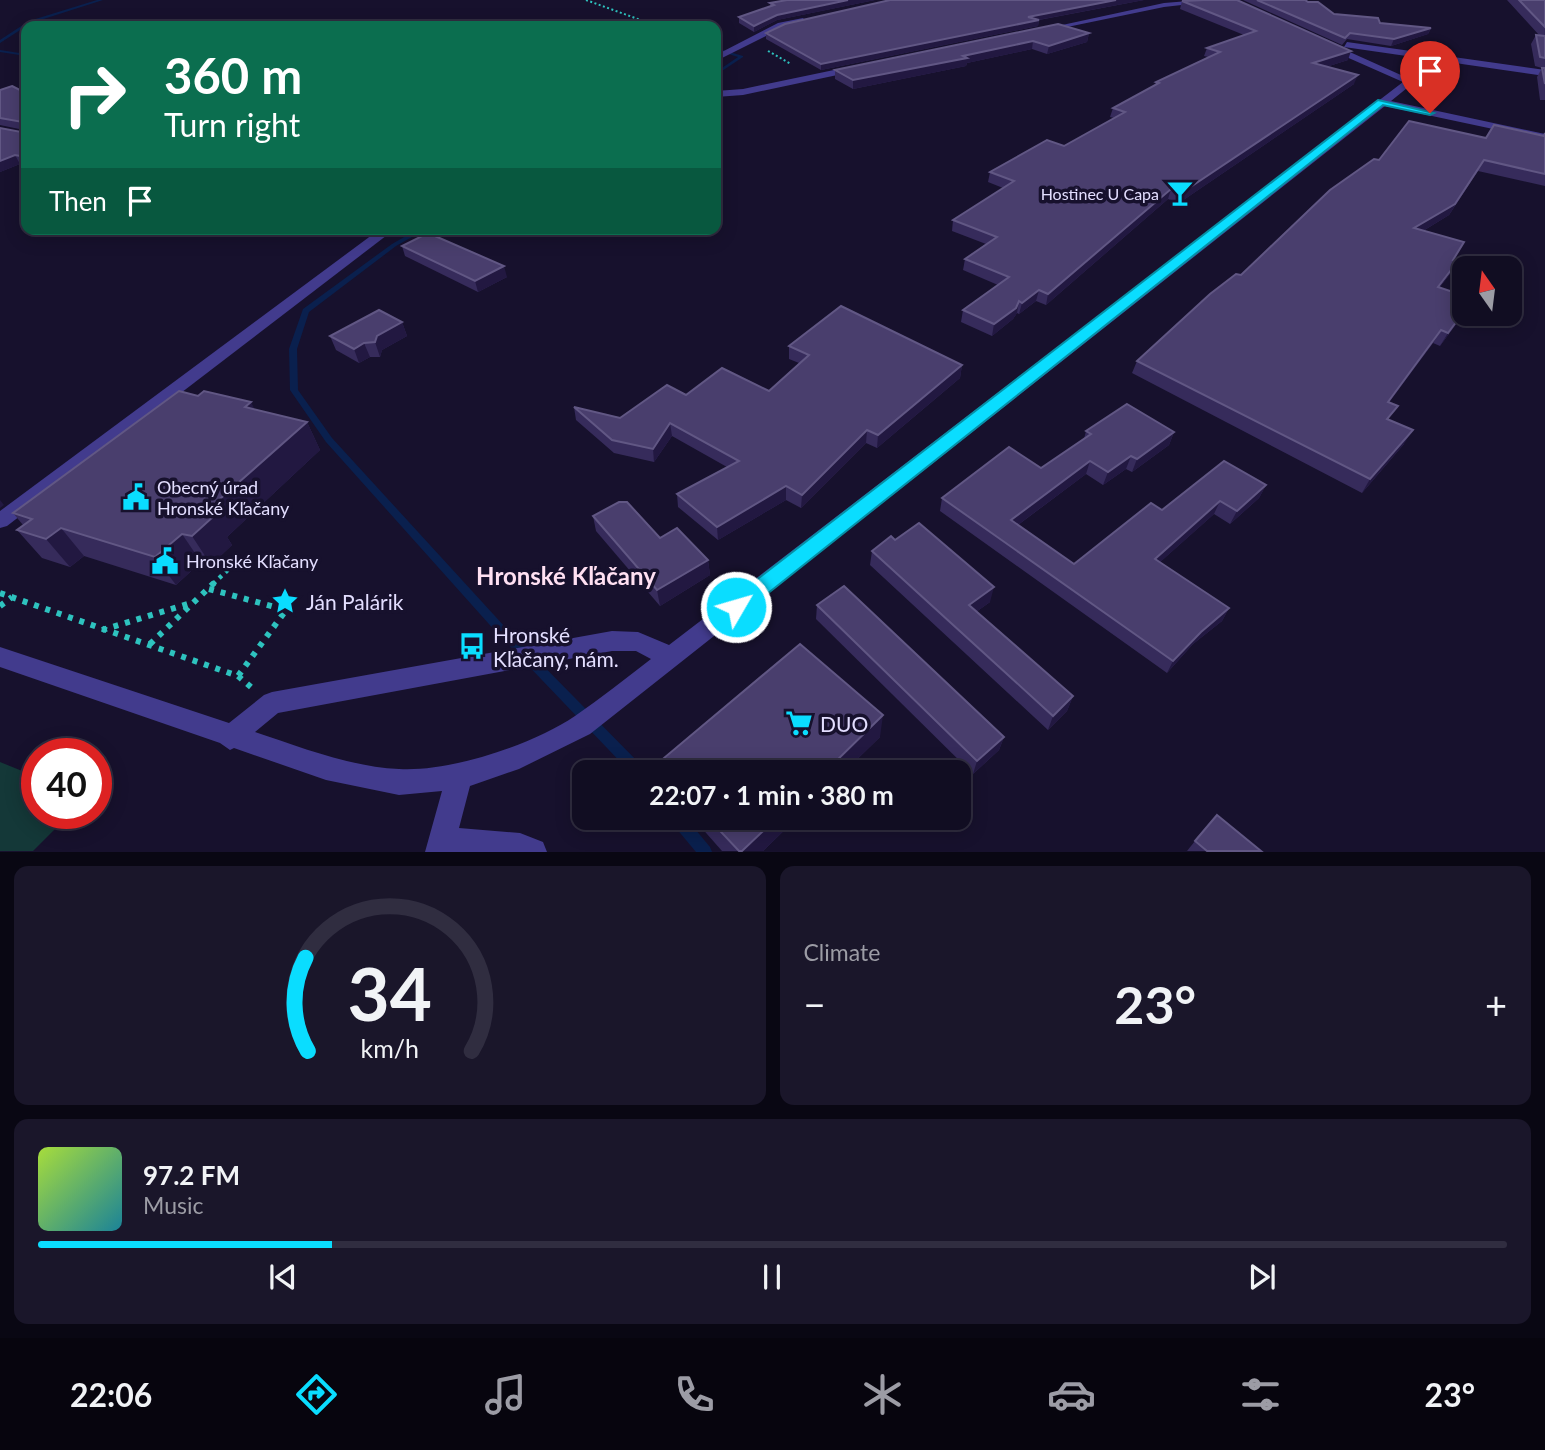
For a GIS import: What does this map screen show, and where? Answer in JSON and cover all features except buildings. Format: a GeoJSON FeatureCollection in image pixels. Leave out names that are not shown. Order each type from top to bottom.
{"type":"FeatureCollection","features":[{"type":"Feature","properties":{"kind":"street"},"geometry":{"type":"LineString","coordinates":[[1029,33],[1164,5],[1216,2]]}},
{"type":"Feature","properties":{"kind":"street"},"geometry":{"type":"LineString","coordinates":[[721,55],[781,25],[816,17]]}},
{"type":"Feature","properties":{"kind":"street"},"geometry":{"type":"LineString","coordinates":[[1419,69],[1318,41],[1367,61],[1419,69],[1545,73]]}},
{"type":"Feature","properties":{"kind":"street"},"geometry":{"type":"LineString","coordinates":[[721,94],[743,92],[868,66]]}},
{"type":"Feature","properties":{"kind":"street"},"geometry":{"type":"LineString","coordinates":[[0,657],[230,738],[326,768],[399,782],[459,776],[510,760],[581,726],[625,693],[1381,102],[1419,69]]}},
{"type":"Feature","properties":{"kind":"street"},"geometry":{"type":"LineString","coordinates":[[1381,102],[1545,137]]}},
{"type":"Feature","properties":{"kind":"street"},"geometry":{"type":"LineString","coordinates":[[0,522],[381,235]]}},
{"type":"Feature","properties":{"kind":"street"},"geometry":{"type":"LineString","coordinates":[[230,738],[272,703],[612,641],[638,642],[671,657]]}},
{"type":"Feature","properties":{"kind":"street"},"geometry":{"type":"LineString","coordinates":[[459,776],[440,846],[520,847],[533,852]]}},
{"type":"Feature","properties":{"kind":"path"},"geometry":{"type":"LineString","coordinates":[[586,0],[643,21]]}},
{"type":"Feature","properties":{"kind":"path"},"geometry":{"type":"LineString","coordinates":[[749,40],[814,77]]}},
{"type":"Feature","properties":{"kind":"path"},"geometry":{"type":"LineString","coordinates":[[150,644],[234,564]]}},
{"type":"Feature","properties":{"kind":"path"},"geometry":{"type":"LineString","coordinates":[[209,589],[286,610],[238,676]]}},
{"type":"Feature","properties":{"kind":"path"},"geometry":{"type":"LineString","coordinates":[[0,593],[238,676],[272,703]]}},
{"type":"Feature","properties":{"kind":"path"},"geometry":{"type":"LineString","coordinates":[[0,606],[12,597]]}},
{"type":"Feature","properties":{"kind":"path"},"geometry":{"type":"LineString","coordinates":[[102,630],[194,603]]}},
{"type":"Feature","properties":{"kind":"green space"},"geometry":{"type":"Polygon","coordinates":[[[0,762],[21,771],[21,829],[55,829],[33,851],[0,851],[0,762]]]}},
{"type":"Feature","properties":{"kind":"waterway"},"geometry":{"type":"LineString","coordinates":[[33,21],[101,0]]}},
{"type":"Feature","properties":{"kind":"waterway"},"geometry":{"type":"LineString","coordinates":[[0,42],[21,28]]}},
{"type":"Feature","properties":{"kind":"waterway"},"geometry":{"type":"LineString","coordinates":[[0,51],[21,54]]}},
{"type":"Feature","properties":{"kind":"waterway"},"geometry":{"type":"LineString","coordinates":[[721,51],[741,57],[721,71]]}},
{"type":"Feature","properties":{"kind":"waterway"},"geometry":{"type":"LineString","coordinates":[[412,235],[394,245],[306,311],[293,349],[294,390],[329,440],[501,630],[627,760]]}},
{"type":"Feature","properties":{"kind":"waterway"},"geometry":{"type":"LineString","coordinates":[[687,830],[705,852]]}},
{"type":"Feature","properties":{"kind":"place","name":"Hostinec U Capa"},"geometry":{"type":"Point","coordinates":[1180,193]}},
{"type":"Feature","properties":{"kind":"place","name":"Obecný úrad Hronské Kľačany"},"geometry":{"type":"Point","coordinates":[136,497]}},
{"type":"Feature","properties":{"kind":"place","name":"Hronské Kľačany"},"geometry":{"type":"Point","coordinates":[165,561]}},
{"type":"Feature","properties":{"kind":"place","name":"Ján Palárik"},"geometry":{"type":"Point","coordinates":[285,601]}},
{"type":"Feature","properties":{"kind":"place","name":"Hronské Kľačany, nám."},"geometry":{"type":"Point","coordinates":[472,646]}},
{"type":"Feature","properties":{"kind":"place","name":"DUO"},"geometry":{"type":"Point","coordinates":[799,723]}},
{"type":"Feature","properties":{"kind":"district","name":"Hronské Kľačany"},"geometry":{"type":"Point","coordinates":[566,575]}},
{"type":"Feature","properties":{"kind":"route"},"geometry":{"type":"LineString","coordinates":[[736,607],[1381,102],[1430,113]]}}]}
